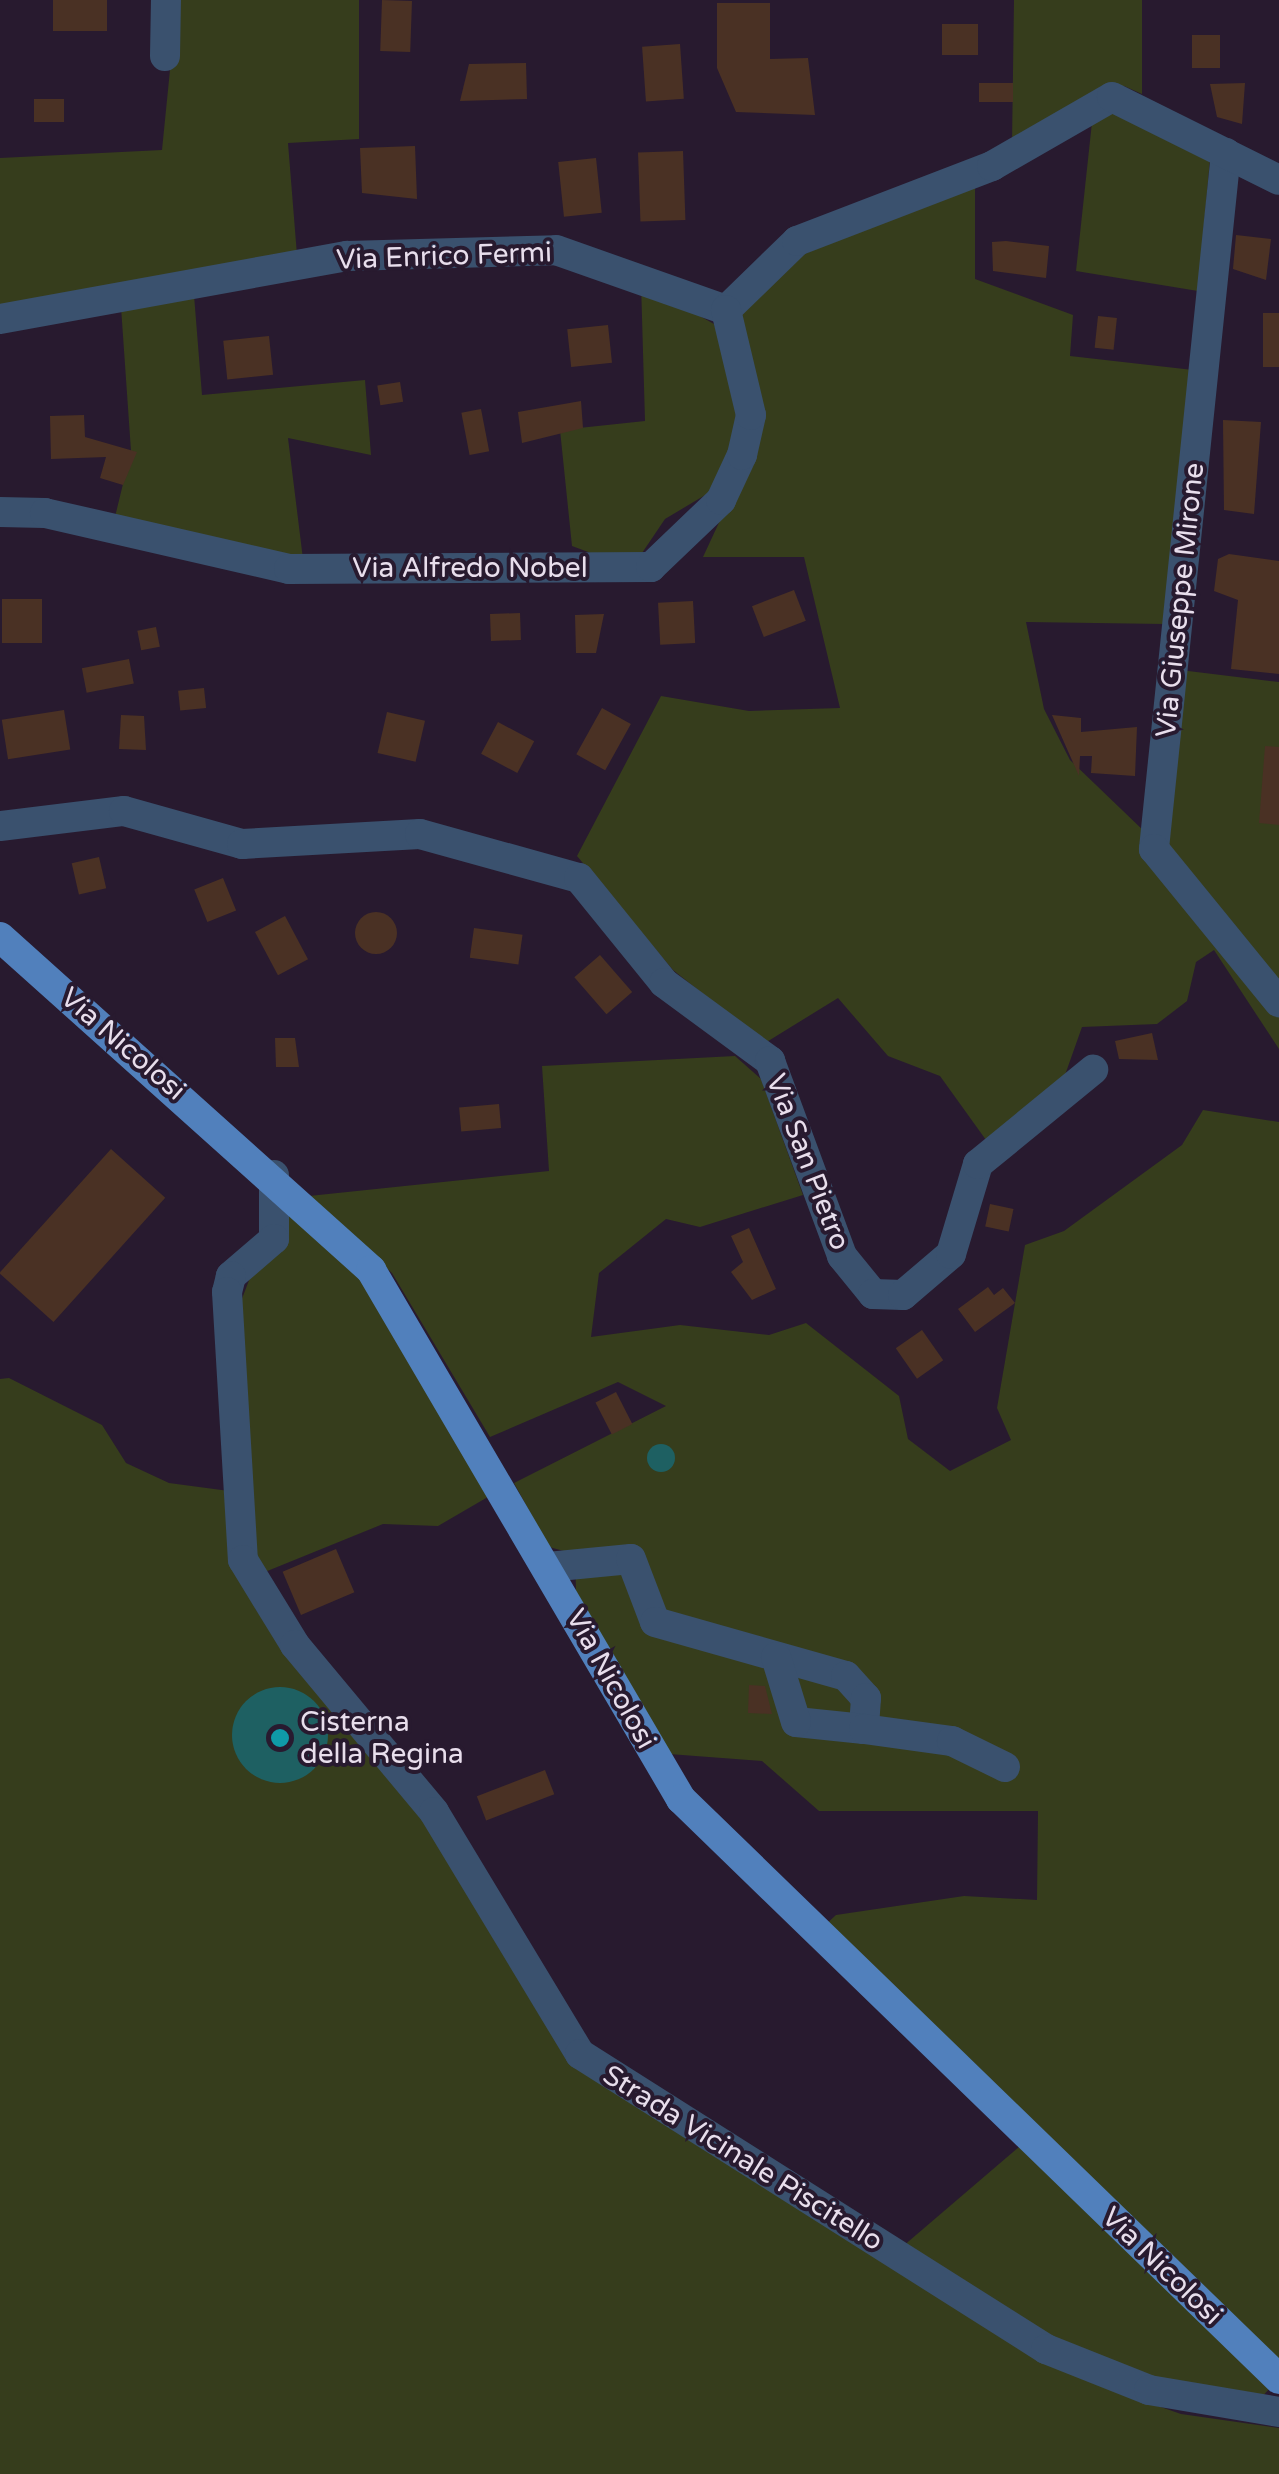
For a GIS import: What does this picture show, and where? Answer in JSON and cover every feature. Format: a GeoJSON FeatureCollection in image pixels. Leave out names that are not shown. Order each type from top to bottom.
{"type":"FeatureCollection","features":[{"type":"Feature","properties":{"kind":"main road","name":"Via Nicolosi"},"geometry":{"type":"LineString","coordinates":[[0,937],[274,1175],[404,1316],[680,1799],[1279,2379]]}},
{"type":"Feature","properties":{"kind":"street"},"geometry":{"type":"LineString","coordinates":[[165,56],[166,0]]}},
{"type":"Feature","properties":{"kind":"street"},"geometry":{"type":"LineString","coordinates":[[726,310],[797,241],[992,166],[1098,99],[1128,99],[1279,180]]}},
{"type":"Feature","properties":{"kind":"street","name":"Via Giuseppe Mirone"},"geometry":{"type":"LineString","coordinates":[[1226,153],[1154,850],[1279,1002]]}},
{"type":"Feature","properties":{"kind":"street","name":"Via Enrico Fermi"},"geometry":{"type":"LineString","coordinates":[[0,318],[347,256],[556,250],[726,310]]}},
{"type":"Feature","properties":{"kind":"street","name":"Via Alfredo Nobel"},"geometry":{"type":"LineString","coordinates":[[0,512],[45,513],[289,570],[651,566],[721,500],[742,455],[751,415],[726,310]]}},
{"type":"Feature","properties":{"kind":"street","name":"Via San Pietro"},"geometry":{"type":"LineString","coordinates":[[0,826],[124,811],[242,844],[420,834],[579,878],[664,983],[770,1061],[842,1256],[873,1294],[903,1295],[951,1254],[978,1164],[1094,1070]]}},
{"type":"Feature","properties":{"kind":"street","name":"Strada Vicinale Piscitello"},"geometry":{"type":"LineString","coordinates":[[274,1175],[274,1239],[230,1276],[226,1292],[243,1560],[295,1645],[434,1812],[580,2054],[1046,2349],[1149,2390],[1279,2412]]}},
{"type":"Feature","properties":{"kind":"street"},"geometry":{"type":"LineString","coordinates":[[548,1567],[631,1559],[655,1622],[846,1676],[866,1698],[864,1729]]}},
{"type":"Feature","properties":{"kind":"street"},"geometry":{"type":"LineString","coordinates":[[776,1657],[796,1722],[952,1741],[1005,1767]]}},
{"type":"Feature","properties":{"kind":"shaded area"},"geometry":{"type":"Polygon","coordinates":[[[177,0],[359,0],[359,139],[288,143],[297,255],[0,307],[0,158],[162,150],[177,0]]]}},
{"type":"Feature","properties":{"kind":"shaded area"},"geometry":{"type":"Polygon","coordinates":[[[1014,0],[1142,0],[1142,94],[1124,86],[1012,143],[1014,0]]]}},
{"type":"Feature","properties":{"kind":"shaded area"},"geometry":{"type":"Polygon","coordinates":[[[1102,108],[1210,159],[1198,291],[1076,271],[1093,113],[1102,108]]]}},
{"type":"Feature","properties":{"kind":"shaded area"},"geometry":{"type":"Polygon","coordinates":[[[975,183],[975,279],[1073,315],[1070,356],[1193,370],[1165,624],[1026,622],[1044,709],[1070,760],[1146,833],[1279,1010],[1279,1049],[1214,950],[1196,962],[1187,1001],[1157,1024],[1082,1027],[1065,1075],[986,1140],[940,1076],[888,1056],[838,998],[765,1043],[673,970],[577,856],[661,696],[749,711],[840,708],[804,557],[703,557],[736,486],[741,315],[792,259],[975,183]]]}},
{"type":"Feature","properties":{"kind":"shaded area"},"geometry":{"type":"Polygon","coordinates":[[[641,283],[714,324],[741,407],[717,488],[665,519],[640,556],[599,556],[572,546],[560,430],[645,421],[641,283]]]}},
{"type":"Feature","properties":{"kind":"shaded area"},"geometry":{"type":"Polygon","coordinates":[[[194,295],[202,395],[365,380],[371,455],[288,438],[303,559],[114,521],[131,451],[121,307],[194,295]]]}},
{"type":"Feature","properties":{"kind":"shaded area"},"geometry":{"type":"Polygon","coordinates":[[[1180,670],[1279,682],[1279,994],[1163,855],[1180,670]]]}},
{"type":"Feature","properties":{"kind":"shaded area"},"geometry":{"type":"Polygon","coordinates":[[[735,1056],[761,1079],[803,1195],[700,1227],[666,1219],[599,1273],[591,1337],[680,1325],[769,1335],[806,1323],[899,1396],[908,1439],[950,1471],[1011,1440],[997,1408],[1025,1245],[1064,1231],[1182,1145],[1203,1110],[1279,1122],[1279,2360],[824,1926],[836,1915],[964,1896],[1037,1900],[1038,1811],[819,1811],[762,1761],[669,1754],[576,1591],[575,1554],[549,1547],[514,1483],[666,1406],[618,1382],[490,1437],[392,1273],[309,1196],[549,1171],[542,1066],[735,1056]]]}},
{"type":"Feature","properties":{"kind":"shaded area"},"geometry":{"type":"Polygon","coordinates":[[[281,1197],[364,1280],[493,1494],[438,1526],[383,1524],[255,1576],[233,1322],[281,1197]]]}},
{"type":"Feature","properties":{"kind":"shaded area"},"geometry":{"type":"Polygon","coordinates":[[[9,1378],[102,1425],[126,1463],[169,1483],[229,1491],[256,1610],[411,1801],[568,2051],[1109,2389],[1181,2414],[1279,2428],[1279,2474],[0,2474],[0,1379],[9,1378]]]}},
{"type":"Feature","properties":{"kind":"shaded area"},"geometry":{"type":"Polygon","coordinates":[[[661,1444],[671,1448],[675,1458],[671,1468],[661,1472],[651,1468],[647,1458],[651,1448],[661,1444]]]}},
{"type":"Feature","properties":{"kind":"shaded area","name":"Cisterna della Regina"},"geometry":{"type":"Polygon","coordinates":[[[280,1687],[298,1691],[314,1701],[324,1717],[328,1735],[324,1753],[314,1769],[298,1779],[280,1783],[262,1779],[246,1769],[236,1753],[232,1735],[236,1717],[246,1701],[262,1691],[280,1687]]]}},
{"type":"Feature","properties":{"kind":"shaded area"},"geometry":{"type":"Polygon","coordinates":[[[1019,2147],[1270,2388],[1260,2399],[1151,2380],[1048,2334],[902,2247],[1019,2147]]]}},
{"type":"Feature","properties":{"kind":"building"},"geometry":{"type":"Polygon","coordinates":[[[53,0],[107,0],[107,31],[53,31],[53,0]]]}},
{"type":"Feature","properties":{"kind":"building"},"geometry":{"type":"Polygon","coordinates":[[[382,0],[412,1],[410,52],[380,51],[382,0]]]}},
{"type":"Feature","properties":{"kind":"building"},"geometry":{"type":"Polygon","coordinates":[[[717,3],[770,3],[770,59],[808,58],[815,115],[736,112],[717,68],[717,3]]]}},
{"type":"Feature","properties":{"kind":"building"},"geometry":{"type":"Polygon","coordinates":[[[942,24],[978,24],[978,55],[942,55],[942,24]]]}},
{"type":"Feature","properties":{"kind":"building"},"geometry":{"type":"Polygon","coordinates":[[[1192,35],[1220,35],[1220,68],[1192,68],[1192,35]]]}},
{"type":"Feature","properties":{"kind":"building"},"geometry":{"type":"Polygon","coordinates":[[[680,44],[684,99],[646,102],[642,47],[680,44]]]}},
{"type":"Feature","properties":{"kind":"building"},"geometry":{"type":"Polygon","coordinates":[[[526,63],[527,99],[460,101],[469,64],[526,63]]]}},
{"type":"Feature","properties":{"kind":"building"},"geometry":{"type":"Polygon","coordinates":[[[979,83],[1013,83],[1013,102],[979,102],[979,83]]]}},
{"type":"Feature","properties":{"kind":"building"},"geometry":{"type":"Polygon","coordinates":[[[1245,83],[1242,124],[1217,117],[1210,84],[1245,83]]]}},
{"type":"Feature","properties":{"kind":"building"},"geometry":{"type":"Polygon","coordinates":[[[34,99],[64,99],[64,122],[34,122],[34,99]]]}},
{"type":"Feature","properties":{"kind":"building"},"geometry":{"type":"Polygon","coordinates":[[[415,146],[417,199],[362,193],[360,148],[415,146]]]}},
{"type":"Feature","properties":{"kind":"building"},"geometry":{"type":"Polygon","coordinates":[[[683,151],[685,220],[640,222],[638,153],[683,151]]]}},
{"type":"Feature","properties":{"kind":"building"},"geometry":{"type":"Polygon","coordinates":[[[596,158],[602,213],[564,217],[558,162],[596,158]]]}},
{"type":"Feature","properties":{"kind":"building"},"geometry":{"type":"Polygon","coordinates":[[[1236,235],[1271,239],[1266,280],[1233,269],[1236,235]]]}},
{"type":"Feature","properties":{"kind":"building"},"geometry":{"type":"Polygon","coordinates":[[[992,242],[1049,246],[1046,278],[993,271],[992,242]]]}},
{"type":"Feature","properties":{"kind":"building"},"geometry":{"type":"Polygon","coordinates":[[[1263,313],[1279,313],[1279,367],[1263,367],[1263,313]]]}},
{"type":"Feature","properties":{"kind":"building"},"geometry":{"type":"Polygon","coordinates":[[[1098,316],[1117,318],[1114,350],[1095,348],[1098,316]]]}},
{"type":"Feature","properties":{"kind":"building"},"geometry":{"type":"Polygon","coordinates":[[[608,325],[612,363],[571,367],[567,329],[608,325]]]}},
{"type":"Feature","properties":{"kind":"building"},"geometry":{"type":"Polygon","coordinates":[[[269,336],[273,375],[227,380],[223,341],[269,336]]]}},
{"type":"Feature","properties":{"kind":"building"},"geometry":{"type":"Polygon","coordinates":[[[400,382],[403,402],[380,405],[377,386],[400,382]]]}},
{"type":"Feature","properties":{"kind":"building"},"geometry":{"type":"Polygon","coordinates":[[[581,401],[583,428],[522,443],[518,412],[581,401]]]}},
{"type":"Feature","properties":{"kind":"building"},"geometry":{"type":"Polygon","coordinates":[[[481,409],[489,451],[470,455],[461,413],[481,409]]]}},
{"type":"Feature","properties":{"kind":"building"},"geometry":{"type":"Polygon","coordinates":[[[84,415],[85,437],[137,452],[123,485],[100,478],[106,457],[51,459],[50,416],[84,415]]]}},
{"type":"Feature","properties":{"kind":"building"},"geometry":{"type":"Polygon","coordinates":[[[1223,420],[1261,422],[1254,514],[1224,510],[1223,420]]]}},
{"type":"Feature","properties":{"kind":"building"},"geometry":{"type":"Polygon","coordinates":[[[1229,554],[1279,561],[1279,674],[1231,669],[1238,600],[1214,591],[1218,559],[1229,554]]]}},
{"type":"Feature","properties":{"kind":"building"},"geometry":{"type":"Polygon","coordinates":[[[794,590],[806,621],[764,637],[752,606],[794,590]]]}},
{"type":"Feature","properties":{"kind":"building"},"geometry":{"type":"Polygon","coordinates":[[[2,599],[42,599],[42,643],[2,643],[2,599]]]}},
{"type":"Feature","properties":{"kind":"building"},"geometry":{"type":"Polygon","coordinates":[[[693,601],[695,643],[660,645],[658,603],[693,601]]]}},
{"type":"Feature","properties":{"kind":"building"},"geometry":{"type":"Polygon","coordinates":[[[520,613],[521,640],[491,641],[490,614],[520,613]]]}},
{"type":"Feature","properties":{"kind":"building"},"geometry":{"type":"Polygon","coordinates":[[[604,614],[596,653],[576,653],[575,615],[604,614]]]}},
{"type":"Feature","properties":{"kind":"building"},"geometry":{"type":"Polygon","coordinates":[[[156,627],[160,647],[141,650],[137,631],[156,627]]]}},
{"type":"Feature","properties":{"kind":"building"},"geometry":{"type":"Polygon","coordinates":[[[129,659],[134,684],[87,693],[82,668],[129,659]]]}},
{"type":"Feature","properties":{"kind":"building"},"geometry":{"type":"Polygon","coordinates":[[[204,688],[206,708],[180,711],[178,691],[204,688]]]}},
{"type":"Feature","properties":{"kind":"building"},"geometry":{"type":"Polygon","coordinates":[[[602,708],[631,724],[605,770],[576,754],[602,708]]]}},
{"type":"Feature","properties":{"kind":"building"},"geometry":{"type":"Polygon","coordinates":[[[64,710],[70,750],[8,759],[2,720],[64,710]]]}},
{"type":"Feature","properties":{"kind":"building"},"geometry":{"type":"Polygon","coordinates":[[[387,712],[425,721],[416,762],[378,753],[387,712]]]}},
{"type":"Feature","properties":{"kind":"building"},"geometry":{"type":"Polygon","coordinates":[[[121,715],[144,716],[146,750],[119,749],[121,715]]]}},
{"type":"Feature","properties":{"kind":"building"},"geometry":{"type":"Polygon","coordinates":[[[1052,715],[1081,718],[1081,732],[1137,727],[1135,776],[1091,773],[1092,756],[1080,756],[1079,776],[1052,715]]]}},
{"type":"Feature","properties":{"kind":"building"},"geometry":{"type":"Polygon","coordinates":[[[498,722],[534,741],[517,773],[481,754],[498,722]]]}},
{"type":"Feature","properties":{"kind":"building"},"geometry":{"type":"Polygon","coordinates":[[[1265,746],[1279,747],[1279,825],[1259,823],[1265,746]]]}},
{"type":"Feature","properties":{"kind":"building"},"geometry":{"type":"Polygon","coordinates":[[[99,857],[106,888],[79,894],[72,863],[99,857]]]}},
{"type":"Feature","properties":{"kind":"building"},"geometry":{"type":"Polygon","coordinates":[[[223,878],[236,910],[207,922],[194,890],[223,878]]]}},
{"type":"Feature","properties":{"kind":"building"},"geometry":{"type":"Polygon","coordinates":[[[376,912],[391,918],[397,933],[391,948],[376,954],[361,948],[355,933],[361,918],[376,912]]]}},
{"type":"Feature","properties":{"kind":"building"},"geometry":{"type":"Polygon","coordinates":[[[285,916],[308,959],[278,975],[255,932],[285,916]]]}},
{"type":"Feature","properties":{"kind":"building"},"geometry":{"type":"Polygon","coordinates":[[[474,928],[523,935],[518,965],[470,958],[474,928]]]}},
{"type":"Feature","properties":{"kind":"building"},"geometry":{"type":"Polygon","coordinates":[[[600,955],[632,992],[606,1014],[574,977],[600,955]]]}},
{"type":"Feature","properties":{"kind":"building"},"geometry":{"type":"Polygon","coordinates":[[[1152,1033],[1158,1060],[1119,1059],[1115,1041],[1152,1033]]]}},
{"type":"Feature","properties":{"kind":"building"},"geometry":{"type":"Polygon","coordinates":[[[275,1038],[295,1038],[299,1067],[276,1067],[275,1038]]]}},
{"type":"Feature","properties":{"kind":"building"},"geometry":{"type":"Polygon","coordinates":[[[499,1104],[501,1128],[461,1131],[459,1107],[499,1104]]]}},
{"type":"Feature","properties":{"kind":"building"},"geometry":{"type":"Polygon","coordinates":[[[111,1149],[165,1198],[54,1322],[0,1272],[111,1149]]]}},
{"type":"Feature","properties":{"kind":"building"},"geometry":{"type":"Polygon","coordinates":[[[990,1204],[1013,1209],[1009,1231],[985,1226],[990,1204]]]}},
{"type":"Feature","properties":{"kind":"building"},"geometry":{"type":"Polygon","coordinates":[[[749,1228],[776,1289],[752,1300],[731,1272],[743,1262],[731,1236],[749,1228]]]}},
{"type":"Feature","properties":{"kind":"building"},"geometry":{"type":"Polygon","coordinates":[[[988,1287],[994,1295],[1003,1288],[1015,1303],[975,1332],[958,1309],[988,1287]]]}},
{"type":"Feature","properties":{"kind":"building"},"geometry":{"type":"Polygon","coordinates":[[[922,1330],[943,1360],[917,1379],[896,1348],[922,1330]]]}},
{"type":"Feature","properties":{"kind":"building"},"geometry":{"type":"Polygon","coordinates":[[[616,1392],[632,1424],[612,1435],[596,1402],[616,1392]]]}},
{"type":"Feature","properties":{"kind":"building"},"geometry":{"type":"Polygon","coordinates":[[[336,1549],[354,1592],[301,1615],[283,1572],[336,1549]]]}},
{"type":"Feature","properties":{"kind":"building"},"geometry":{"type":"Polygon","coordinates":[[[749,1685],[765,1686],[772,1714],[748,1713],[749,1685]]]}},
{"type":"Feature","properties":{"kind":"building"},"geometry":{"type":"Polygon","coordinates":[[[545,1770],[554,1794],[486,1820],[477,1796],[545,1770]]]}},
{"type":"Feature","properties":{"kind":"place","name":"Cisterna della Regina"},"geometry":{"type":"Point","coordinates":[280,1738]}}]}
